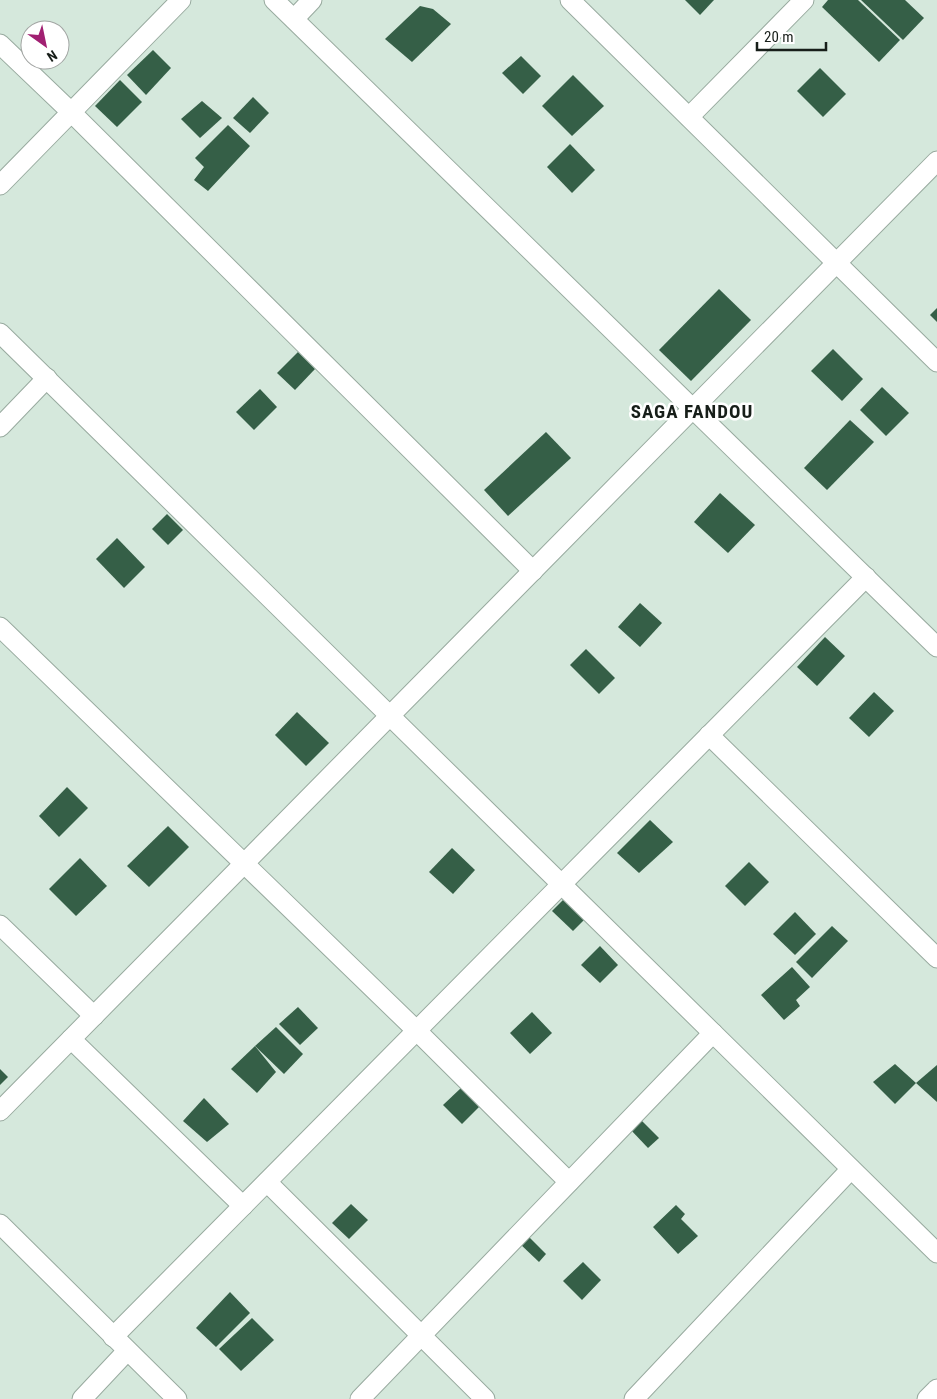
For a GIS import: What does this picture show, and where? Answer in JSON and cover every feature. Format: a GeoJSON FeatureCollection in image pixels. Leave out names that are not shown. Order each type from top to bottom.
{"type":"FeatureCollection","features":[{"type":"Feature","properties":{"kind":"street"},"geometry":{"type":"LineString","coordinates":[[0,185],[181,0]]}},
{"type":"Feature","properties":{"kind":"street"},"geometry":{"type":"LineString","coordinates":[[274,0],[937,646]]}},
{"type":"Feature","properties":{"kind":"street"},"geometry":{"type":"LineString","coordinates":[[294,19],[312,0]]}},
{"type":"Feature","properties":{"kind":"street"},"geometry":{"type":"LineString","coordinates":[[570,0],[937,362]]}},
{"type":"Feature","properties":{"kind":"street"},"geometry":{"type":"LineString","coordinates":[[689,117],[804,0]]}},
{"type":"Feature","properties":{"kind":"street"},"geometry":{"type":"LineString","coordinates":[[0,44],[71,112],[533,572]]}},
{"type":"Feature","properties":{"kind":"street"},"geometry":{"type":"LineString","coordinates":[[0,1111],[937,162]]}},
{"type":"Feature","properties":{"kind":"street"},"geometry":{"type":"LineString","coordinates":[[0,333],[937,1253]]}},
{"type":"Feature","properties":{"kind":"street"},"geometry":{"type":"LineString","coordinates":[[0,426],[47,378]]}},
{"type":"Feature","properties":{"kind":"street"},"geometry":{"type":"LineString","coordinates":[[113,1337],[866,577]]}},
{"type":"Feature","properties":{"kind":"street"},"geometry":{"type":"LineString","coordinates":[[0,628],[417,1031],[569,1182]]}},
{"type":"Feature","properties":{"kind":"street"},"geometry":{"type":"LineString","coordinates":[[709,735],[937,958]]}},
{"type":"Feature","properties":{"kind":"street"},"geometry":{"type":"LineString","coordinates":[[0,925],[94,1016]]}},
{"type":"Feature","properties":{"kind":"street"},"geometry":{"type":"LineString","coordinates":[[360,1399],[713,1033]]}},
{"type":"Feature","properties":{"kind":"street"},"geometry":{"type":"LineString","coordinates":[[71,1039],[243,1206]]}},
{"type":"Feature","properties":{"kind":"street"},"geometry":{"type":"LineString","coordinates":[[634,1399],[851,1169]]}},
{"type":"Feature","properties":{"kind":"street"},"geometry":{"type":"LineString","coordinates":[[267,1182],[485,1399]]}},
{"type":"Feature","properties":{"kind":"street"},"geometry":{"type":"LineString","coordinates":[[0,1224],[177,1399]]}},
{"type":"Feature","properties":{"kind":"street"},"geometry":{"type":"LineString","coordinates":[[82,1399],[127,1351]]}},
{"type":"Feature","properties":{"kind":"street"},"geometry":{"type":"LineString","coordinates":[[927,1399],[937,1389]]}},
{"type":"Feature","properties":{"kind":"building"},"geometry":{"type":"Polygon","coordinates":[[[685,0],[714,0],[700,15],[685,0]]]}},
{"type":"Feature","properties":{"kind":"building"},"geometry":{"type":"Polygon","coordinates":[[[828,0],[858,0],[900,40],[879,62],[822,7],[828,0]]]}},
{"type":"Feature","properties":{"kind":"building"},"geometry":{"type":"Polygon","coordinates":[[[861,0],[905,0],[924,18],[903,40],[861,0]]]}},
{"type":"Feature","properties":{"kind":"building"},"geometry":{"type":"Polygon","coordinates":[[[420,6],[433,9],[451,24],[412,62],[385,39],[420,6]]]}},
{"type":"Feature","properties":{"kind":"building"},"geometry":{"type":"Polygon","coordinates":[[[153,50],[171,68],[146,95],[127,75],[153,50]]]}},
{"type":"Feature","properties":{"kind":"building"},"geometry":{"type":"Polygon","coordinates":[[[521,56],[541,76],[523,94],[502,73],[521,56]]]}},
{"type":"Feature","properties":{"kind":"building"},"geometry":{"type":"Polygon","coordinates":[[[820,68],[846,94],[823,117],[797,91],[820,68]]]}},
{"type":"Feature","properties":{"kind":"building"},"geometry":{"type":"Polygon","coordinates":[[[573,75],[604,106],[572,136],[542,106],[573,75]]]}},
{"type":"Feature","properties":{"kind":"building"},"geometry":{"type":"Polygon","coordinates":[[[120,80],[142,102],[117,127],[95,106],[120,80]]]}},
{"type":"Feature","properties":{"kind":"building"},"geometry":{"type":"Polygon","coordinates":[[[253,97],[269,113],[250,133],[233,118],[253,97]]]}},
{"type":"Feature","properties":{"kind":"building"},"geometry":{"type":"Polygon","coordinates":[[[202,101],[222,118],[200,138],[181,119],[202,101]]]}},
{"type":"Feature","properties":{"kind":"building"},"geometry":{"type":"Polygon","coordinates":[[[228,125],[250,146],[208,191],[194,180],[204,167],[195,158],[228,125]]]}},
{"type":"Feature","properties":{"kind":"building"},"geometry":{"type":"Polygon","coordinates":[[[570,144],[595,170],[572,193],[547,167],[570,144]]]}},
{"type":"Feature","properties":{"kind":"building"},"geometry":{"type":"Polygon","coordinates":[[[719,289],[751,320],[691,381],[659,350],[719,289]]]}},
{"type":"Feature","properties":{"kind":"building"},"geometry":{"type":"Polygon","coordinates":[[[937,308],[937,322],[930,315],[937,308]]]}},
{"type":"Feature","properties":{"kind":"building"},"geometry":{"type":"Polygon","coordinates":[[[833,349],[863,379],[842,401],[811,371],[833,349]]]}},
{"type":"Feature","properties":{"kind":"building"},"geometry":{"type":"Polygon","coordinates":[[[298,352],[315,369],[295,390],[277,373],[298,352]]]}},
{"type":"Feature","properties":{"kind":"building"},"geometry":{"type":"Polygon","coordinates":[[[882,387],[909,413],[886,436],[860,410],[882,387]]]}},
{"type":"Feature","properties":{"kind":"building"},"geometry":{"type":"Polygon","coordinates":[[[260,389],[277,407],[254,430],[236,412],[260,389]]]}},
{"type":"Feature","properties":{"kind":"building"},"geometry":{"type":"Polygon","coordinates":[[[850,420],[874,442],[827,490],[804,468],[850,420]]]}},
{"type":"Feature","properties":{"kind":"building"},"geometry":{"type":"Polygon","coordinates":[[[546,432],[571,458],[508,516],[484,490],[546,432]]]}},
{"type":"Feature","properties":{"kind":"building"},"geometry":{"type":"Polygon","coordinates":[[[720,493],[755,525],[728,553],[694,522],[720,493]]]}},
{"type":"Feature","properties":{"kind":"building"},"geometry":{"type":"Polygon","coordinates":[[[167,514],[183,530],[168,545],[152,529],[167,514]]]}},
{"type":"Feature","properties":{"kind":"building"},"geometry":{"type":"Polygon","coordinates":[[[117,538],[145,567],[124,588],[96,559],[117,538]]]}},
{"type":"Feature","properties":{"kind":"building"},"geometry":{"type":"Polygon","coordinates":[[[640,603],[662,623],[640,647],[618,627],[640,603]]]}},
{"type":"Feature","properties":{"kind":"building"},"geometry":{"type":"Polygon","coordinates":[[[825,637],[845,656],[817,686],[797,667],[825,637]]]}},
{"type":"Feature","properties":{"kind":"building"},"geometry":{"type":"Polygon","coordinates":[[[586,649],[615,678],[599,694],[570,665],[586,649]]]}},
{"type":"Feature","properties":{"kind":"building"},"geometry":{"type":"Polygon","coordinates":[[[874,692],[894,711],[869,737],[849,718],[874,692]]]}},
{"type":"Feature","properties":{"kind":"building"},"geometry":{"type":"Polygon","coordinates":[[[297,712],[329,743],[306,766],[275,735],[297,712]]]}},
{"type":"Feature","properties":{"kind":"building"},"geometry":{"type":"Polygon","coordinates":[[[67,787],[88,808],[59,837],[39,816],[67,787]]]}},
{"type":"Feature","properties":{"kind":"building"},"geometry":{"type":"Polygon","coordinates":[[[650,820],[673,842],[639,873],[617,853],[650,820]]]}},
{"type":"Feature","properties":{"kind":"building"},"geometry":{"type":"Polygon","coordinates":[[[168,826],[189,847],[149,887],[127,866],[168,826]]]}},
{"type":"Feature","properties":{"kind":"building"},"geometry":{"type":"Polygon","coordinates":[[[452,848],[475,870],[453,894],[429,872],[452,848]]]}},
{"type":"Feature","properties":{"kind":"building"},"geometry":{"type":"Polygon","coordinates":[[[80,858],[107,886],[76,916],[49,889],[80,858]]]}},
{"type":"Feature","properties":{"kind":"building"},"geometry":{"type":"Polygon","coordinates":[[[749,862],[769,882],[745,906],[725,886],[749,862]]]}},
{"type":"Feature","properties":{"kind":"building"},"geometry":{"type":"Polygon","coordinates":[[[563,900],[584,920],[573,931],[552,911],[563,900]]]}},
{"type":"Feature","properties":{"kind":"building"},"geometry":{"type":"Polygon","coordinates":[[[795,912],[816,934],[795,955],[773,934],[795,912]]]}},
{"type":"Feature","properties":{"kind":"building"},"geometry":{"type":"Polygon","coordinates":[[[832,926],[848,941],[812,978],[796,962],[832,926]]]}},
{"type":"Feature","properties":{"kind":"building"},"geometry":{"type":"Polygon","coordinates":[[[600,946],[618,965],[600,983],[581,965],[600,946]]]}},
{"type":"Feature","properties":{"kind":"building"},"geometry":{"type":"Polygon","coordinates":[[[792,967],[810,987],[796,1000],[800,1006],[784,1020],[761,995],[792,967]]]}},
{"type":"Feature","properties":{"kind":"building"},"geometry":{"type":"Polygon","coordinates":[[[298,1007],[318,1028],[300,1045],[279,1024],[298,1007]]]}},
{"type":"Feature","properties":{"kind":"building"},"geometry":{"type":"Polygon","coordinates":[[[532,1012],[552,1033],[530,1054],[510,1033],[532,1012]]]}},
{"type":"Feature","properties":{"kind":"building"},"geometry":{"type":"Polygon","coordinates":[[[276,1027],[303,1054],[284,1074],[255,1046],[276,1027]]]}},
{"type":"Feature","properties":{"kind":"building"},"geometry":{"type":"Polygon","coordinates":[[[255,1046],[276,1072],[257,1093],[231,1069],[255,1046]]]}},
{"type":"Feature","properties":{"kind":"building"},"geometry":{"type":"Polygon","coordinates":[[[895,1064],[916,1083],[895,1104],[873,1082],[895,1064]]]}},
{"type":"Feature","properties":{"kind":"building"},"geometry":{"type":"Polygon","coordinates":[[[937,1065],[937,1102],[916,1083],[937,1065]]]}},
{"type":"Feature","properties":{"kind":"building"},"geometry":{"type":"Polygon","coordinates":[[[0,1069],[8,1077],[0,1085],[0,1069]]]}},
{"type":"Feature","properties":{"kind":"building"},"geometry":{"type":"Polygon","coordinates":[[[461,1088],[479,1107],[462,1124],[443,1105],[461,1088]]]}},
{"type":"Feature","properties":{"kind":"building"},"geometry":{"type":"Polygon","coordinates":[[[204,1098],[229,1124],[207,1142],[183,1121],[204,1098]]]}},
{"type":"Feature","properties":{"kind":"building"},"geometry":{"type":"Polygon","coordinates":[[[639,1118],[659,1138],[648,1148],[629,1128],[639,1118]]]}},
{"type":"Feature","properties":{"kind":"building"},"geometry":{"type":"Polygon","coordinates":[[[351,1204],[368,1220],[349,1239],[332,1223],[351,1204]]]}},
{"type":"Feature","properties":{"kind":"building"},"geometry":{"type":"Polygon","coordinates":[[[676,1205],[685,1214],[681,1219],[698,1236],[678,1254],[653,1227],[676,1205]]]}},
{"type":"Feature","properties":{"kind":"building"},"geometry":{"type":"Polygon","coordinates":[[[526,1234],[546,1254],[539,1262],[518,1242],[526,1234]]]}},
{"type":"Feature","properties":{"kind":"building"},"geometry":{"type":"Polygon","coordinates":[[[583,1262],[601,1280],[582,1300],[563,1281],[583,1262]]]}},
{"type":"Feature","properties":{"kind":"building"},"geometry":{"type":"Polygon","coordinates":[[[230,1292],[250,1313],[216,1347],[196,1328],[230,1292]]]}},
{"type":"Feature","properties":{"kind":"building"},"geometry":{"type":"Polygon","coordinates":[[[252,1318],[274,1340],[241,1371],[219,1349],[252,1318]]]}},
{"type":"Feature","properties":{"kind":"district","name":"SAGA FANDOU"},"geometry":{"type":"Point","coordinates":[692,411]}}]}
